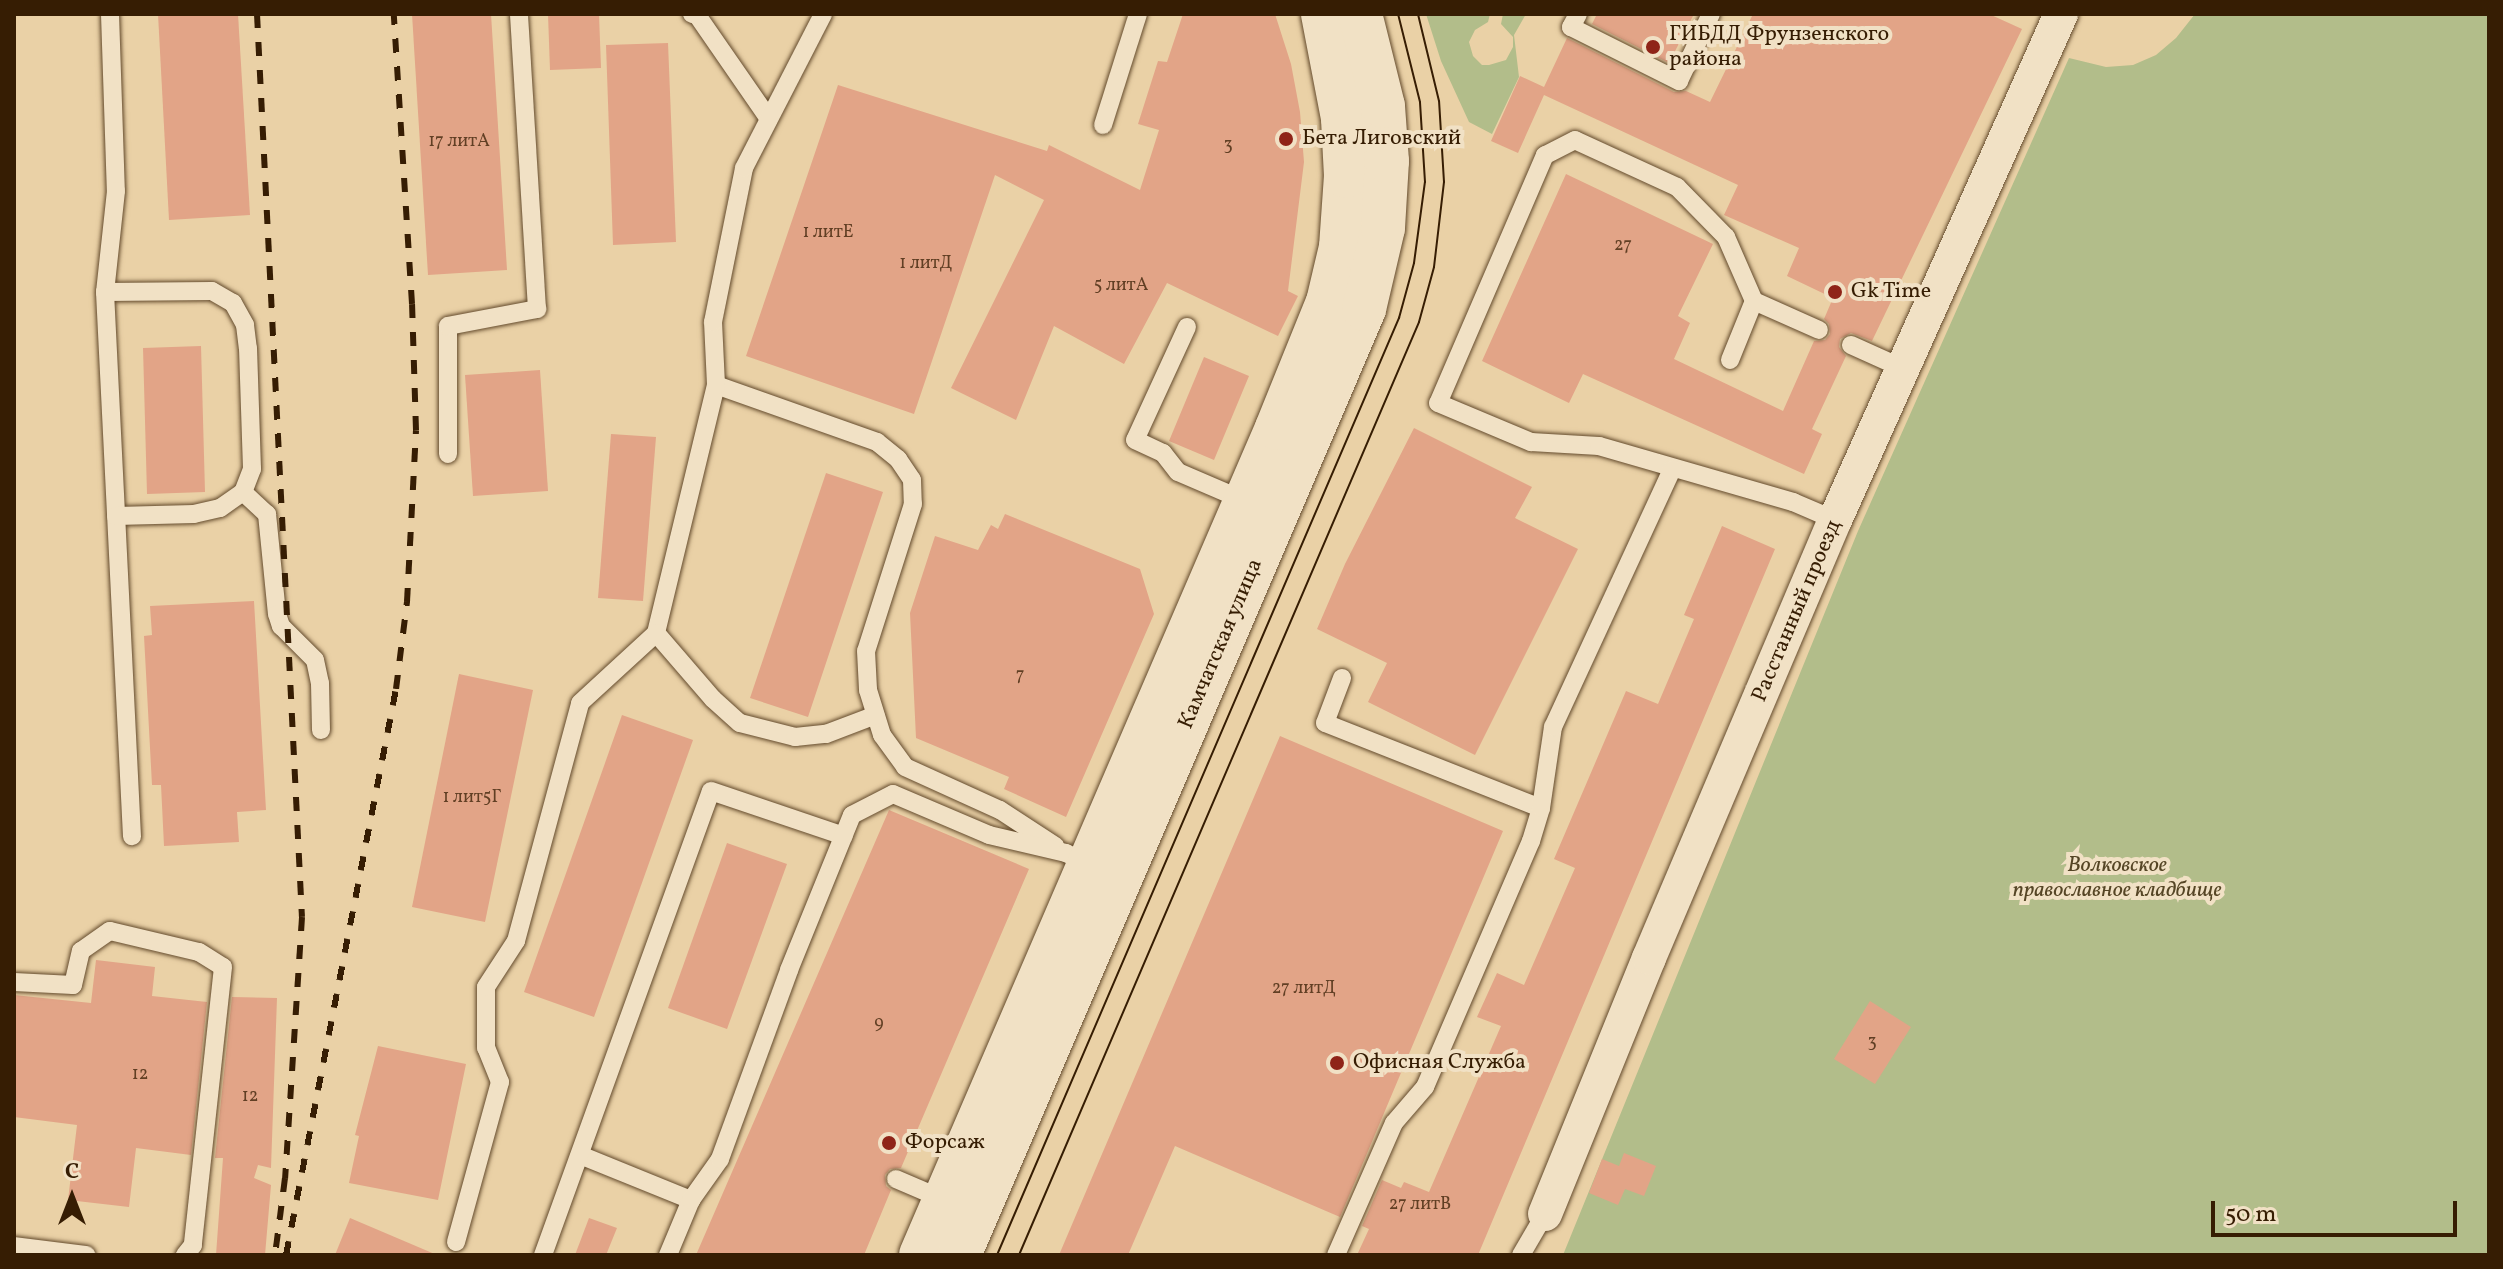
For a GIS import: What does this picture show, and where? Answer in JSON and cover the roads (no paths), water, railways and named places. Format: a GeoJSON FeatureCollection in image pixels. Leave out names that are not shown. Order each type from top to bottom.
{"type":"FeatureCollection","features":[{"type":"Feature","properties":{"kind":"main road","name":"Камчатская улица"},"geometry":{"type":"LineString","coordinates":[[1261,507],[1341,247],[1346,176],[1343,118],[1323,14]]}},
{"type":"Feature","properties":{"kind":"main road","name":"Камчатская улица"},"geometry":{"type":"LineString","coordinates":[[921,1255],[1092,865],[1261,507],[1364,309],[1378,256],[1386,194],[1386,135],[1375,65],[1360,14]]}},
{"type":"Feature","properties":{"kind":"main road","name":"Камчатская улица"},"geometry":{"type":"LineString","coordinates":[[959,1255],[1092,865]]}},
{"type":"Feature","properties":{"kind":"street","name":"Расстанный проезд"},"geometry":{"type":"LineString","coordinates":[[1545,1214],[1649,958],[1835,520],[2061,14]]}},
{"type":"Feature","properties":{"kind":"lane"},"geometry":{"type":"LineString","coordinates":[[110,14],[116,191],[105,292],[132,836]]}},
{"type":"Feature","properties":{"kind":"lane"},"geometry":{"type":"LineString","coordinates":[[448,454],[448,326],[537,309],[519,14]]}},
{"type":"Feature","properties":{"kind":"lane"},"geometry":{"type":"LineString","coordinates":[[692,14],[697,15],[769,119]]}},
{"type":"Feature","properties":{"kind":"lane"},"geometry":{"type":"LineString","coordinates":[[456,1242],[500,1082],[486,1048],[486,987],[516,941],[580,703],[656,633],[716,385],[713,322],[744,168],[823,14]]}},
{"type":"Feature","properties":{"kind":"lane"},"geometry":{"type":"LineString","coordinates":[[1103,125],[1138,14]]}},
{"type":"Feature","properties":{"kind":"lane"},"geometry":{"type":"LineString","coordinates":[[1578,14],[1571,27],[1679,81],[1711,14]]}},
{"type":"Feature","properties":{"kind":"lane"},"geometry":{"type":"LineString","coordinates":[[1819,330],[1754,301],[1726,237],[1677,187],[1575,140],[1545,155],[1438,403],[1531,442],[1599,446],[1793,502],[1835,520]]}},
{"type":"Feature","properties":{"kind":"lane"},"geometry":{"type":"LineString","coordinates":[[105,292],[212,291],[233,303],[245,325],[248,348],[252,469],[243,492],[220,508],[194,514],[116,516]]}},
{"type":"Feature","properties":{"kind":"lane"},"geometry":{"type":"LineString","coordinates":[[1730,360],[1754,301]]}},
{"type":"Feature","properties":{"kind":"lane"},"geometry":{"type":"LineString","coordinates":[[1187,327],[1135,440],[1163,453],[1178,472],[1261,507]]}},
{"type":"Feature","properties":{"kind":"lane"},"geometry":{"type":"LineString","coordinates":[[1851,345],[1902,368]]}},
{"type":"Feature","properties":{"kind":"lane"},"geometry":{"type":"LineString","coordinates":[[716,385],[877,442],[898,459],[912,480],[913,504],[866,651],[868,690],[882,735],[905,767],[1000,810],[1092,865]]}},
{"type":"Feature","properties":{"kind":"lane"},"geometry":{"type":"LineString","coordinates":[[1336,1255],[1394,1123],[1425,1087],[1531,841],[1541,808],[1553,727],[1672,469]]}},
{"type":"Feature","properties":{"kind":"lane"},"geometry":{"type":"LineString","coordinates":[[243,492],[267,514],[277,614],[281,626],[315,660],[320,683],[321,730]]}},
{"type":"Feature","properties":{"kind":"lane"},"geometry":{"type":"LineString","coordinates":[[656,633],[713,699],[740,723],[795,737],[826,734],[876,715]]}},
{"type":"Feature","properties":{"kind":"lane"},"geometry":{"type":"LineString","coordinates":[[1342,678],[1325,723],[1541,808]]}},
{"type":"Feature","properties":{"kind":"lane"},"geometry":{"type":"LineString","coordinates":[[543,1255],[711,791],[844,836]]}},
{"type":"Feature","properties":{"kind":"lane"},"geometry":{"type":"LineString","coordinates":[[668,1255],[691,1200],[720,1159],[789,970],[852,815],[893,794],[989,835],[1092,865]]}},
{"type":"Feature","properties":{"kind":"lane"},"geometry":{"type":"LineString","coordinates":[[14,982],[73,985],[81,951],[110,931],[199,952],[223,967],[193,1245],[185,1255]]}},
{"type":"Feature","properties":{"kind":"lane"},"geometry":{"type":"LineString","coordinates":[[580,1155],[691,1200]]}},
{"type":"Feature","properties":{"kind":"lane"},"geometry":{"type":"LineString","coordinates":[[896,1179],[945,1200]]}},
{"type":"Feature","properties":{"kind":"lane"},"geometry":{"type":"LineString","coordinates":[[1521,1255],[1545,1214]]}},
{"type":"Feature","properties":{"kind":"lane"},"geometry":{"type":"LineString","coordinates":[[14,1246],[86,1255]]}},
{"type":"Feature","properties":{"kind":"tram line"},"geometry":{"type":"LineString","coordinates":[[997,1255],[1399,318],[1414,263],[1425,182],[1420,102],[1398,14]]}},
{"type":"Feature","properties":{"kind":"tram line"},"geometry":{"type":"LineString","coordinates":[[1019,1255],[1419,322],[1434,267],[1444,182],[1439,101],[1418,14]]}},
{"type":"Feature","properties":{"kind":"railway"},"geometry":{"type":"LineString","coordinates":[[257,14],[302,917],[285,1178],[275,1255]]}},
{"type":"Feature","properties":{"kind":"railway"},"geometry":{"type":"LineString","coordinates":[[286,1255],[396,689],[407,602],[416,430],[412,304],[394,14]]}},
{"type":"Feature","properties":{"kind":"place","name":"ГИБДД Фрунзенского района"},"geometry":{"type":"Point","coordinates":[1653,47]}},
{"type":"Feature","properties":{"kind":"place","name":"Бета Лиговский"},"geometry":{"type":"Point","coordinates":[1286,139]}},
{"type":"Feature","properties":{"kind":"place","name":"Gk Time"},"geometry":{"type":"Point","coordinates":[1835,292]}},
{"type":"Feature","properties":{"kind":"place","name":"Офисная Служба"},"geometry":{"type":"Point","coordinates":[1337,1063]}},
{"type":"Feature","properties":{"kind":"place","name":"Форсаж"},"geometry":{"type":"Point","coordinates":[889,1143]}},
{"type":"Feature","properties":{"kind":"park label","name":"Волковское православное кладбище"},"geometry":{"type":"Point","coordinates":[2117,878]}}]}
